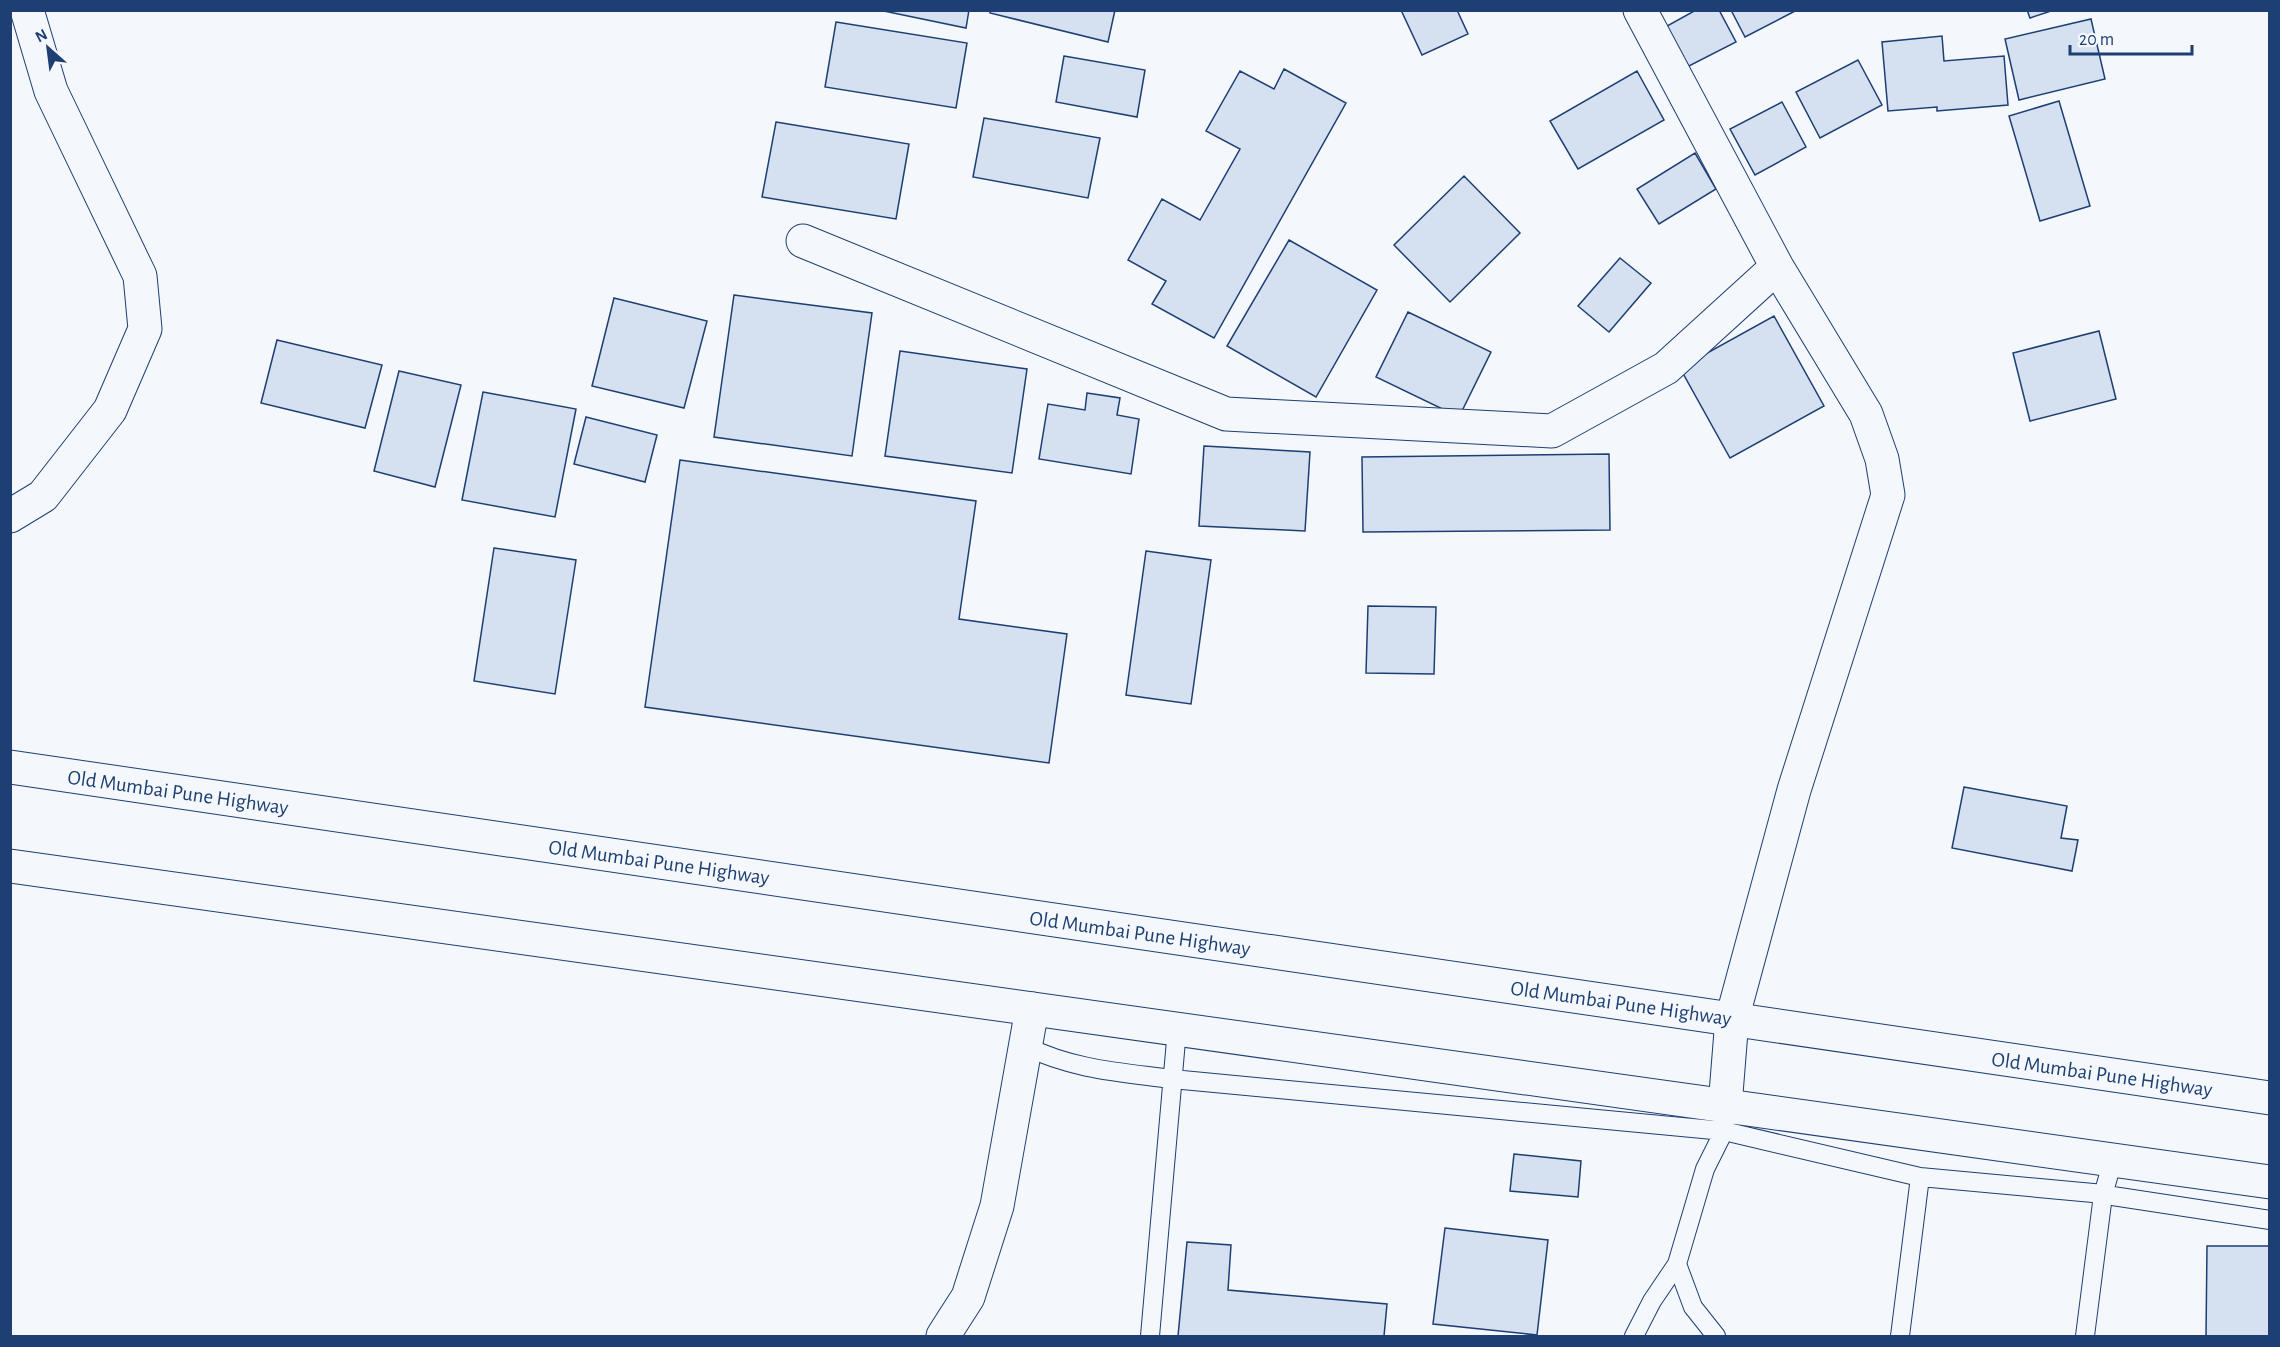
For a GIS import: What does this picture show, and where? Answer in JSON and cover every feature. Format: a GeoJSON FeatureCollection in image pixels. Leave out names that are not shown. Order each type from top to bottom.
{"type":"FeatureCollection","features":[{"type":"Feature","properties":{"kind":"main road"},"geometry":{"type":"LineString","coordinates":[[10,516],[43,496],[110,410],[145,329],[140,276],[51,92],[27,10]]}},
{"type":"Feature","properties":{"kind":"main road"},"geometry":{"type":"LineString","coordinates":[[1640,10],[1777,267],[1866,414],[1882,459],[1888,495],[1794,790],[1732,1020],[1725,1118]]}},
{"type":"Feature","properties":{"kind":"main road"},"geometry":{"type":"LineString","coordinates":[[802,241],[1226,414],[1552,431],[1666,368],[1777,267]]}},
{"type":"Feature","properties":{"kind":"main road","name":"Old Mumbai Pune Highway"},"geometry":{"type":"LineString","coordinates":[[10,767],[2270,1098]]}},
{"type":"Feature","properties":{"kind":"main road"},"geometry":{"type":"LineString","coordinates":[[10,866],[1177,1029],[1725,1118],[2113,1160],[2270,1182]]}},
{"type":"Feature","properties":{"kind":"main road"},"geometry":{"type":"LineString","coordinates":[[943,1336],[968,1297],[997,1206],[1032,1009]]}},
{"type":"Feature","properties":{"kind":"lane"},"geometry":{"type":"LineString","coordinates":[[1150,1336],[1177,1029]]}},
{"type":"Feature","properties":{"kind":"lane"},"geometry":{"type":"LineString","coordinates":[[1025,1046],[1054,1060],[1084,1068],[1172,1079],[1725,1118],[1920,1177],[2103,1195],[2270,1220]]}},
{"type":"Feature","properties":{"kind":"lane"},"geometry":{"type":"LineString","coordinates":[[1634,1336],[1652,1301],[1677,1264],[1705,1169],[1725,1118]]}},
{"type":"Feature","properties":{"kind":"lane"},"geometry":{"type":"LineString","coordinates":[[2085,1336],[2103,1195],[2113,1160]]}},
{"type":"Feature","properties":{"kind":"lane"},"geometry":{"type":"LineString","coordinates":[[1900,1336],[1920,1177]]}},
{"type":"Feature","properties":{"kind":"lane"},"geometry":{"type":"LineString","coordinates":[[1677,1264],[1693,1307],[1716,1336]]}},
{"type":"Feature","properties":{"kind":"building"},"geometry":{"type":"Polygon","coordinates":[[[879,10],[969,10],[966,28],[879,10]]]}},
{"type":"Feature","properties":{"kind":"building"},"geometry":{"type":"Polygon","coordinates":[[[990,10],[1115,10],[1108,42],[990,13],[990,10]]]}},
{"type":"Feature","properties":{"kind":"building"},"geometry":{"type":"Polygon","coordinates":[[[1401,10],[1457,10],[1468,34],[1422,55],[1401,10]]]}},
{"type":"Feature","properties":{"kind":"building"},"geometry":{"type":"Polygon","coordinates":[[[1696,10],[1719,10],[1736,42],[1687,67],[1667,26],[1696,10]]]}},
{"type":"Feature","properties":{"kind":"building"},"geometry":{"type":"Polygon","coordinates":[[[1731,10],[1797,10],[1745,37],[1731,10]]]}},
{"type":"Feature","properties":{"kind":"building"},"geometry":{"type":"Polygon","coordinates":[[[2027,10],[2054,10],[2030,18],[2027,10]]]}},
{"type":"Feature","properties":{"kind":"building"},"geometry":{"type":"Polygon","coordinates":[[[2091,19],[2105,79],[2019,100],[2005,39],[2091,19]]]}},
{"type":"Feature","properties":{"kind":"building"},"geometry":{"type":"Polygon","coordinates":[[[836,22],[967,43],[956,108],[825,87],[836,22]]]}},
{"type":"Feature","properties":{"kind":"building"},"geometry":{"type":"Polygon","coordinates":[[[1942,36],[1944,61],[2004,56],[2008,105],[1937,111],[1937,107],[1888,111],[1882,42],[1942,36]]]}},
{"type":"Feature","properties":{"kind":"building"},"geometry":{"type":"Polygon","coordinates":[[[1064,56],[1145,70],[1137,117],[1056,102],[1064,56]]]}},
{"type":"Feature","properties":{"kind":"building"},"geometry":{"type":"Polygon","coordinates":[[[1858,60],[1882,105],[1820,138],[1796,92],[1858,60]]]}},
{"type":"Feature","properties":{"kind":"building"},"geometry":{"type":"Polygon","coordinates":[[[1284,69],[1346,103],[1214,338],[1152,304],[1166,281],[1128,260],[1162,199],[1200,220],[1240,149],[1206,131],[1240,71],[1274,89],[1284,69]]]}},
{"type":"Feature","properties":{"kind":"building"},"geometry":{"type":"Polygon","coordinates":[[[1637,71],[1664,120],[1578,169],[1550,121],[1637,71]]]}},
{"type":"Feature","properties":{"kind":"building"},"geometry":{"type":"Polygon","coordinates":[[[2059,101],[2090,206],[2040,221],[2009,116],[2059,101]]]}},
{"type":"Feature","properties":{"kind":"building"},"geometry":{"type":"Polygon","coordinates":[[[1782,102],[1806,147],[1755,175],[1730,129],[1782,102]]]}},
{"type":"Feature","properties":{"kind":"building"},"geometry":{"type":"Polygon","coordinates":[[[984,118],[1100,138],[1088,198],[973,177],[984,118]]]}},
{"type":"Feature","properties":{"kind":"building"},"geometry":{"type":"Polygon","coordinates":[[[776,122],[909,144],[896,219],[762,197],[776,122]]]}},
{"type":"Feature","properties":{"kind":"building"},"geometry":{"type":"Polygon","coordinates":[[[1695,153],[1716,189],[1659,224],[1637,189],[1695,153]]]}},
{"type":"Feature","properties":{"kind":"building"},"geometry":{"type":"Polygon","coordinates":[[[1464,176],[1520,233],[1450,302],[1394,245],[1464,176]]]}},
{"type":"Feature","properties":{"kind":"building"},"geometry":{"type":"Polygon","coordinates":[[[1289,240],[1377,290],[1316,397],[1227,346],[1289,240]]]}},
{"type":"Feature","properties":{"kind":"building"},"geometry":{"type":"Polygon","coordinates":[[[1620,258],[1651,283],[1609,332],[1578,306],[1620,258]]]}},
{"type":"Feature","properties":{"kind":"building"},"geometry":{"type":"Polygon","coordinates":[[[734,295],[872,313],[852,456],[714,437],[734,295]]]}},
{"type":"Feature","properties":{"kind":"building"},"geometry":{"type":"Polygon","coordinates":[[[614,298],[707,321],[684,408],[592,386],[614,298]]]}},
{"type":"Feature","properties":{"kind":"building"},"geometry":{"type":"Polygon","coordinates":[[[1408,312],[1491,352],[1459,417],[1376,377],[1408,312]]]}},
{"type":"Feature","properties":{"kind":"building"},"geometry":{"type":"Polygon","coordinates":[[[1774,316],[1824,406],[1730,458],[1680,368],[1774,316]]]}},
{"type":"Feature","properties":{"kind":"building"},"geometry":{"type":"Polygon","coordinates":[[[2099,331],[2116,399],[2030,421],[2013,353],[2099,331]]]}},
{"type":"Feature","properties":{"kind":"building"},"geometry":{"type":"Polygon","coordinates":[[[277,340],[382,365],[365,428],[261,403],[277,340]]]}},
{"type":"Feature","properties":{"kind":"building"},"geometry":{"type":"Polygon","coordinates":[[[900,351],[1027,369],[1012,473],[885,456],[900,351]]]}},
{"type":"Feature","properties":{"kind":"building"},"geometry":{"type":"Polygon","coordinates":[[[399,371],[461,385],[435,487],[374,471],[399,371]]]}},
{"type":"Feature","properties":{"kind":"building"},"geometry":{"type":"Polygon","coordinates":[[[483,392],[576,409],[555,517],[462,500],[483,392]]]}},
{"type":"Feature","properties":{"kind":"building"},"geometry":{"type":"Polygon","coordinates":[[[1087,393],[1120,398],[1117,415],[1139,419],[1131,474],[1039,459],[1048,404],[1085,410],[1087,393]]]}},
{"type":"Feature","properties":{"kind":"building"},"geometry":{"type":"Polygon","coordinates":[[[586,417],[657,435],[645,482],[574,464],[586,417]]]}},
{"type":"Feature","properties":{"kind":"building"},"geometry":{"type":"Polygon","coordinates":[[[1204,446],[1310,452],[1305,531],[1199,526],[1204,446]]]}},
{"type":"Feature","properties":{"kind":"building"},"geometry":{"type":"Polygon","coordinates":[[[1609,454],[1610,530],[1363,532],[1362,457],[1609,454]]]}},
{"type":"Feature","properties":{"kind":"building"},"geometry":{"type":"Polygon","coordinates":[[[680,460],[976,501],[959,619],[1067,634],[1049,763],[645,707],[680,460]]]}},
{"type":"Feature","properties":{"kind":"building"},"geometry":{"type":"Polygon","coordinates":[[[494,548],[576,560],[555,694],[474,681],[494,548]]]}},
{"type":"Feature","properties":{"kind":"building"},"geometry":{"type":"Polygon","coordinates":[[[1146,551],[1211,560],[1191,704],[1126,695],[1146,551]]]}},
{"type":"Feature","properties":{"kind":"building"},"geometry":{"type":"Polygon","coordinates":[[[1368,606],[1436,607],[1434,674],[1366,673],[1368,606]]]}},
{"type":"Feature","properties":{"kind":"building"},"geometry":{"type":"Polygon","coordinates":[[[1964,787],[2067,806],[2061,838],[2078,840],[2072,871],[1952,848],[1964,787]]]}},
{"type":"Feature","properties":{"kind":"building"},"geometry":{"type":"Polygon","coordinates":[[[1514,1154],[1581,1161],[1578,1197],[1510,1191],[1514,1154]]]}},
{"type":"Feature","properties":{"kind":"building"},"geometry":{"type":"Polygon","coordinates":[[[1445,1228],[1548,1240],[1537,1335],[1433,1324],[1445,1228]]]}},
{"type":"Feature","properties":{"kind":"building"},"geometry":{"type":"Polygon","coordinates":[[[1187,1242],[1231,1245],[1228,1290],[1387,1304],[1384,1336],[1178,1336],[1187,1242]]]}},
{"type":"Feature","properties":{"kind":"building"},"geometry":{"type":"Polygon","coordinates":[[[2207,1246],[2270,1246],[2270,1336],[2206,1336],[2207,1246]]]}}]}
